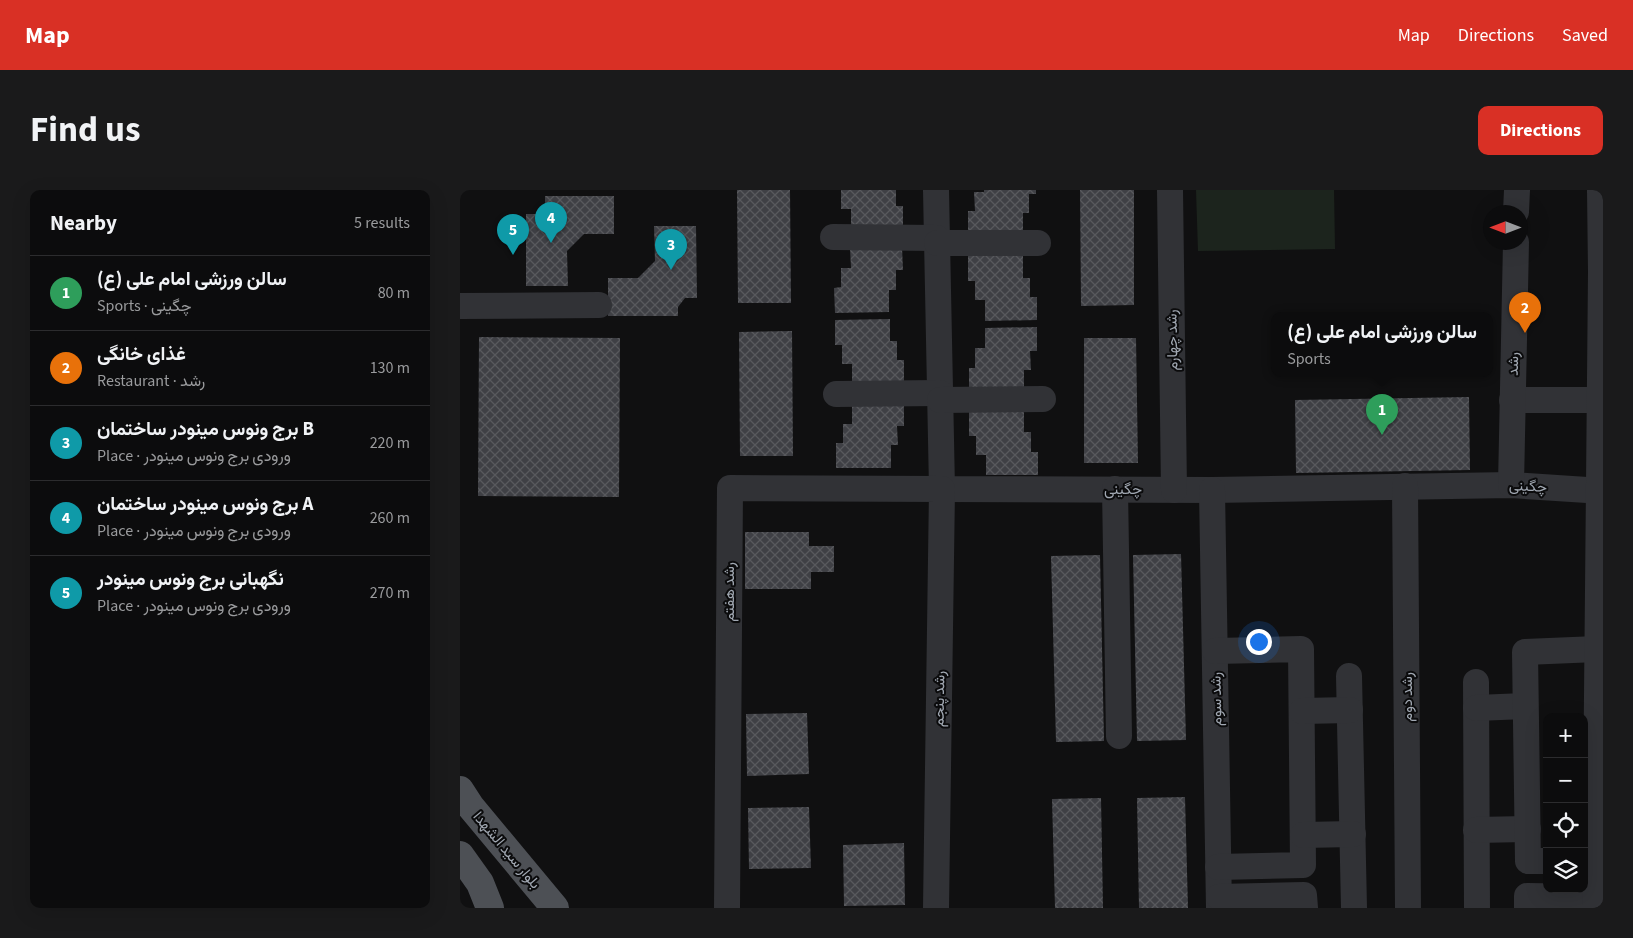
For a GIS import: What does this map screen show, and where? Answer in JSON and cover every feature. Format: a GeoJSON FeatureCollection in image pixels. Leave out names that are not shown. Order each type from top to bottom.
{"type":"FeatureCollection","features":[{"type":"Feature","properties":{"kind":"main road","name":"بلوار سید الشهدا"},"geometry":{"type":"LineString","coordinates":[[460,790],[471,807],[555,908]]}},
{"type":"Feature","properties":{"kind":"main road"},"geometry":{"type":"LineString","coordinates":[[460,855],[480,883],[490,908]]}},
{"type":"Feature","properties":{"kind":"street"},"geometry":{"type":"LineString","coordinates":[[936,190],[942,489]]}},
{"type":"Feature","properties":{"kind":"street","name":"رشد چهارم"},"geometry":{"type":"LineString","coordinates":[[1170,190],[1174,490]]}},
{"type":"Feature","properties":{"kind":"street"},"geometry":{"type":"LineString","coordinates":[[1516,205],[1517,190]]}},
{"type":"Feature","properties":{"kind":"street"},"geometry":{"type":"LineString","coordinates":[[1527,908],[1528,896],[1595,903],[1590,861],[1601,491],[1599,400],[1600,190]]}},
{"type":"Feature","properties":{"kind":"street"},"geometry":{"type":"LineString","coordinates":[[833,237],[1038,243]]}},
{"type":"Feature","properties":{"kind":"street","name":"رشد"},"geometry":{"type":"LineString","coordinates":[[1511,485],[1516,250]]}},
{"type":"Feature","properties":{"kind":"street"},"geometry":{"type":"LineString","coordinates":[[460,306],[599,305]]}},
{"type":"Feature","properties":{"kind":"street"},"geometry":{"type":"LineString","coordinates":[[836,394],[1043,399]]}},
{"type":"Feature","properties":{"kind":"street"},"geometry":{"type":"LineString","coordinates":[[1512,400],[1599,400]]}},
{"type":"Feature","properties":{"kind":"street","name":"چگینی"},"geometry":{"type":"LineString","coordinates":[[942,489],[1212,490],[1511,485],[1601,491]]}},
{"type":"Feature","properties":{"kind":"street","name":"رشد دوم"},"geometry":{"type":"LineString","coordinates":[[1405,486],[1408,908]]}},
{"type":"Feature","properties":{"kind":"street","name":"رشد هفتم"},"geometry":{"type":"LineString","coordinates":[[727,908],[730,488],[942,489]]}},
{"type":"Feature","properties":{"kind":"street","name":"رشد پنجم"},"geometry":{"type":"LineString","coordinates":[[936,908],[942,489]]}},
{"type":"Feature","properties":{"kind":"street"},"geometry":{"type":"LineString","coordinates":[[1114,489],[1119,736]]}},
{"type":"Feature","properties":{"kind":"street","name":"رشد سوم"},"geometry":{"type":"LineString","coordinates":[[1212,490],[1219,903]]}},
{"type":"Feature","properties":{"kind":"street"},"geometry":{"type":"LineString","coordinates":[[1215,651],[1301,649],[1302,711],[1303,865],[1218,867]]}},
{"type":"Feature","properties":{"kind":"street"},"geometry":{"type":"LineString","coordinates":[[1543,861],[1528,861],[1525,652],[1597,649]]}},
{"type":"Feature","properties":{"kind":"street"},"geometry":{"type":"LineString","coordinates":[[1349,676],[1354,908]]}},
{"type":"Feature","properties":{"kind":"street"},"geometry":{"type":"LineString","coordinates":[[1476,682],[1477,908]]}},
{"type":"Feature","properties":{"kind":"street"},"geometry":{"type":"LineString","coordinates":[[1476,708],[1525,706]]}},
{"type":"Feature","properties":{"kind":"street"},"geometry":{"type":"LineString","coordinates":[[1302,711],[1350,710]]}},
{"type":"Feature","properties":{"kind":"street"},"geometry":{"type":"LineString","coordinates":[[1476,830],[1528,829]]}},
{"type":"Feature","properties":{"kind":"street"},"geometry":{"type":"LineString","coordinates":[[1303,835],[1352,834]]}},
{"type":"Feature","properties":{"kind":"street"},"geometry":{"type":"LineString","coordinates":[[1219,903],[1304,895],[1305,908]]}},
{"type":"Feature","properties":{"kind":"shaded area"},"geometry":{"type":"Polygon","coordinates":[[[1196,190],[1334,190],[1335,249],[1198,251],[1196,190]]]}},
{"type":"Feature","properties":{"kind":"building"},"geometry":{"type":"Polygon","coordinates":[[[737,190],[790,190],[791,303],[738,303],[737,190]]]}},
{"type":"Feature","properties":{"kind":"building"},"geometry":{"type":"Polygon","coordinates":[[[841,190],[896,190],[896,206],[903,206],[903,229],[851,229],[851,209],[841,209],[841,190]]]}},
{"type":"Feature","properties":{"kind":"building"},"geometry":{"type":"Polygon","coordinates":[[[984,190],[1036,190],[1036,194],[1029,194],[1029,213],[1023,213],[1023,235],[968,236],[968,211],[975,211],[974,192],[984,192],[984,190]]]}},
{"type":"Feature","properties":{"kind":"building"},"geometry":{"type":"Polygon","coordinates":[[[1080,190],[1134,190],[1134,305],[1081,306],[1080,190]]]}},
{"type":"Feature","properties":{"kind":"building"},"geometry":{"type":"Polygon","coordinates":[[[545,196],[614,196],[614,234],[584,234],[567,251],[568,286],[526,286],[526,214],[537,214],[545,205],[545,196]]]}},
{"type":"Feature","properties":{"kind":"building"},"geometry":{"type":"Polygon","coordinates":[[[654,226],[696,226],[697,298],[685,298],[678,307],[678,316],[608,316],[608,278],[638,278],[655,261],[654,226]]]}},
{"type":"Feature","properties":{"kind":"building"},"geometry":{"type":"Polygon","coordinates":[[[902,247],[903,270],[896,270],[896,290],[889,290],[889,312],[835,313],[834,288],[841,287],[841,268],[851,268],[850,248],[902,247]]]}},
{"type":"Feature","properties":{"kind":"building"},"geometry":{"type":"Polygon","coordinates":[[[968,256],[1023,256],[1023,278],[1030,278],[1030,297],[1037,297],[1037,320],[985,321],[985,300],[975,300],[975,281],[968,281],[968,256]]]}},
{"type":"Feature","properties":{"kind":"building"},"geometry":{"type":"Polygon","coordinates":[[[890,319],[890,341],[897,341],[897,360],[904,360],[904,383],[852,384],[852,364],[842,364],[842,345],[835,345],[835,320],[890,319]]]}},
{"type":"Feature","properties":{"kind":"building"},"geometry":{"type":"Polygon","coordinates":[[[1037,327],[1037,351],[1030,351],[1031,370],[1024,370],[1024,392],[969,393],[969,368],[975,368],[975,348],[985,348],[985,328],[1037,327]]]}},
{"type":"Feature","properties":{"kind":"building"},"geometry":{"type":"Polygon","coordinates":[[[792,331],[793,456],[740,456],[739,332],[792,331]]]}},
{"type":"Feature","properties":{"kind":"building"},"geometry":{"type":"Polygon","coordinates":[[[479,337],[620,338],[619,497],[478,496],[479,337]]]}},
{"type":"Feature","properties":{"kind":"building"},"geometry":{"type":"Polygon","coordinates":[[[1084,338],[1136,338],[1138,463],[1084,463],[1084,338]]]}},
{"type":"Feature","properties":{"kind":"building"},"geometry":{"type":"Polygon","coordinates":[[[1469,397],[1470,470],[1296,473],[1295,400],[1469,397]]]}},
{"type":"Feature","properties":{"kind":"building"},"geometry":{"type":"Polygon","coordinates":[[[904,403],[904,426],[897,426],[898,445],[891,445],[891,468],[836,468],[836,443],[843,443],[843,424],[852,424],[852,404],[904,403]]]}},
{"type":"Feature","properties":{"kind":"building"},"geometry":{"type":"Polygon","coordinates":[[[1024,410],[1024,432],[1031,432],[1031,452],[1038,452],[1038,475],[986,475],[986,455],[976,455],[976,436],[969,436],[969,411],[1024,410]]]}},
{"type":"Feature","properties":{"kind":"building"},"geometry":{"type":"Polygon","coordinates":[[[745,532],[809,532],[809,546],[834,546],[834,572],[811,572],[811,589],[745,589],[745,532]]]}},
{"type":"Feature","properties":{"kind":"building"},"geometry":{"type":"Polygon","coordinates":[[[1181,554],[1186,740],[1137,741],[1133,555],[1181,554]]]}},
{"type":"Feature","properties":{"kind":"building"},"geometry":{"type":"Polygon","coordinates":[[[1100,555],[1104,741],[1056,742],[1051,556],[1100,555]]]}},
{"type":"Feature","properties":{"kind":"building"},"geometry":{"type":"Polygon","coordinates":[[[807,713],[809,774],[747,776],[746,714],[807,713]]]}},
{"type":"Feature","properties":{"kind":"building"},"geometry":{"type":"Polygon","coordinates":[[[1185,797],[1188,908],[1139,908],[1137,798],[1185,797]]]}},
{"type":"Feature","properties":{"kind":"building"},"geometry":{"type":"Polygon","coordinates":[[[1101,798],[1103,908],[1055,908],[1052,799],[1101,798]]]}},
{"type":"Feature","properties":{"kind":"building"},"geometry":{"type":"Polygon","coordinates":[[[809,807],[811,868],[749,869],[748,808],[809,807]]]}},
{"type":"Feature","properties":{"kind":"building"},"geometry":{"type":"Polygon","coordinates":[[[904,843],[905,905],[844,906],[843,845],[904,843]]]}},
{"type":"Feature","properties":{"kind":"place","name":"برج ونوس مینودر ساختمان A"},"geometry":{"type":"Point","coordinates":[551,243]}},
{"type":"Feature","properties":{"kind":"place","name":"نگهبانی برج ونوس مینودر"},"geometry":{"type":"Point","coordinates":[513,255]}},
{"type":"Feature","properties":{"kind":"place","name":"برج ونوس مینودر ساختمان B"},"geometry":{"type":"Point","coordinates":[671,270]}},
{"type":"Feature","properties":{"kind":"place","name":"غذای خانگی"},"geometry":{"type":"Point","coordinates":[1525,333]}},
{"type":"Feature","properties":{"kind":"place","name":"سالن ورزشی امام علی (ع)"},"geometry":{"type":"Point","coordinates":[1382,435]}}]}
